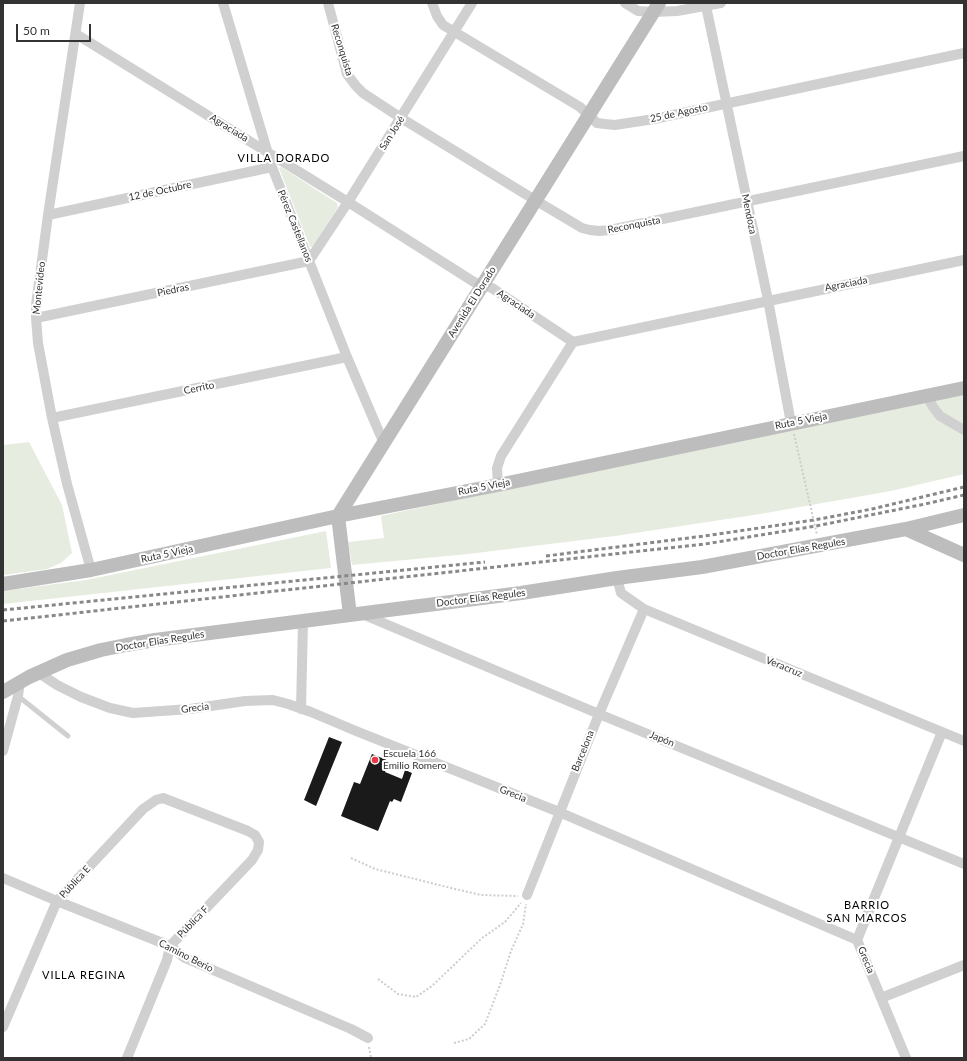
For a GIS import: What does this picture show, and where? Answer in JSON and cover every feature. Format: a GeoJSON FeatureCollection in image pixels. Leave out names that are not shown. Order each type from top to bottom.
{"type":"FeatureCollection","features":[{"type":"Feature","properties":{"kind":"street","name":"Montevideo"},"geometry":{"type":"LineString","coordinates":[[80,3],[48,214],[36,305],[36,318],[38,343],[52,418],[67,484],[91,570]]}},
{"type":"Feature","properties":{"kind":"street","name":"Pérez Castellanos"},"geometry":{"type":"LineString","coordinates":[[223,3],[272,167],[347,356],[384,443]]}},
{"type":"Feature","properties":{"kind":"street","name":"Reconquista"},"geometry":{"type":"LineString","coordinates":[[328,3],[344,66],[350,79],[363,93],[401,118],[582,228],[599,231],[964,156]]}},
{"type":"Feature","properties":{"kind":"street","name":"25 de Agosto"},"geometry":{"type":"LineString","coordinates":[[432,3],[437,16],[444,25],[454,32],[580,107],[597,123],[615,125],[654,119],[964,53]]}},
{"type":"Feature","properties":{"kind":"street","name":"San José"},"geometry":{"type":"LineString","coordinates":[[309,261],[348,202],[472,3]]}},
{"type":"Feature","properties":{"kind":"street"},"geometry":{"type":"LineString","coordinates":[[625,3],[638,11],[657,8],[706,6],[721,3]]}},
{"type":"Feature","properties":{"kind":"street","name":"Mendoza"},"geometry":{"type":"LineString","coordinates":[[706,6],[746,202],[768,300],[791,423]]}},
{"type":"Feature","properties":{"kind":"street","name":"Avenida El Dorado"},"geometry":{"type":"LineString","coordinates":[[338,516],[535,200],[657,8]]}},
{"type":"Feature","properties":{"kind":"street","name":"Agraciada"},"geometry":{"type":"LineString","coordinates":[[76,34],[348,202],[474,282],[492,288],[573,342],[964,260]]}},
{"type":"Feature","properties":{"kind":"street","name":"12 de Octubre"},"geometry":{"type":"LineString","coordinates":[[48,214],[272,167]]}},
{"type":"Feature","properties":{"kind":"street","name":"Piedras"},"geometry":{"type":"LineString","coordinates":[[36,318],[309,261]]}},
{"type":"Feature","properties":{"kind":"street"},"geometry":{"type":"LineString","coordinates":[[498,485],[498,468],[501,456],[573,342]]}},
{"type":"Feature","properties":{"kind":"street","name":"Cerrito"},"geometry":{"type":"LineString","coordinates":[[52,418],[347,356]]}},
{"type":"Feature","properties":{"kind":"street","name":"Ruta 5 Vieja"},"geometry":{"type":"LineString","coordinates":[[3,584],[91,570],[338,516],[498,485],[964,388]]}},
{"type":"Feature","properties":{"kind":"street"},"geometry":{"type":"LineString","coordinates":[[927,396],[940,416],[964,430]]}},
{"type":"Feature","properties":{"kind":"street","name":"Doctor Elías Regules"},"geometry":{"type":"LineString","coordinates":[[3,692],[20,682],[74,658],[101,650],[126,645],[521,593],[702,567],[906,529],[964,515]]}},
{"type":"Feature","properties":{"kind":"street"},"geometry":{"type":"LineString","coordinates":[[338,516],[356,614]]}},
{"type":"Feature","properties":{"kind":"street"},"geometry":{"type":"LineString","coordinates":[[906,529],[964,555]]}},
{"type":"Feature","properties":{"kind":"street","name":"Veracruz"},"geometry":{"type":"LineString","coordinates":[[617,578],[621,593],[644,609],[964,741]]}},
{"type":"Feature","properties":{"kind":"street","name":"Barcelona"},"geometry":{"type":"LineString","coordinates":[[527,895],[599,714],[644,609]]}},
{"type":"Feature","properties":{"kind":"street","name":"Japón"},"geometry":{"type":"LineString","coordinates":[[356,614],[964,864]]}},
{"type":"Feature","properties":{"kind":"street"},"geometry":{"type":"LineString","coordinates":[[302,709],[303,621]]}},
{"type":"Feature","properties":{"kind":"street","name":"Grecia"},"geometry":{"type":"LineString","coordinates":[[39,673],[57,685],[81,697],[110,708],[133,713],[190,709],[245,701],[273,700],[302,709],[559,812],[857,940],[906,1058]]}},
{"type":"Feature","properties":{"kind":"street"},"geometry":{"type":"LineString","coordinates":[[3,751],[18,696],[20,682]]}},
{"type":"Feature","properties":{"kind":"street"},"geometry":{"type":"LineString","coordinates":[[857,940],[942,732]]}},
{"type":"Feature","properties":{"kind":"street","name":"Pública E"},"geometry":{"type":"LineString","coordinates":[[3,1027],[57,901],[143,809],[156,800],[163,798],[241,828],[255,835],[259,842]]}},
{"type":"Feature","properties":{"kind":"street","name":"Pública F"},"geometry":{"type":"LineString","coordinates":[[127,1058],[167,960],[170,946],[252,860],[258,850],[259,842]]}},
{"type":"Feature","properties":{"kind":"street","name":"Camino Berio"},"geometry":{"type":"LineString","coordinates":[[3,878],[170,946],[185,958],[351,1029],[368,1038]]}},
{"type":"Feature","properties":{"kind":"street"},"geometry":{"type":"LineString","coordinates":[[881,998],[964,965]]}},
{"type":"Feature","properties":{"kind":"lane"},"geometry":{"type":"LineString","coordinates":[[18,696],[68,736]]}},
{"type":"Feature","properties":{"kind":"path"},"geometry":{"type":"LineString","coordinates":[[791,423],[820,546]]}},
{"type":"Feature","properties":{"kind":"path"},"geometry":{"type":"LineString","coordinates":[[351,858],[375,869],[481,894],[527,895]]}},
{"type":"Feature","properties":{"kind":"path"},"geometry":{"type":"LineString","coordinates":[[378,979],[398,994],[416,997],[432,986],[482,938],[506,922],[527,895]]}},
{"type":"Feature","properties":{"kind":"path"},"geometry":{"type":"LineString","coordinates":[[454,1043],[469,1039],[485,1024],[511,951],[523,924],[527,895]]}},
{"type":"Feature","properties":{"kind":"shaded area"},"geometry":{"type":"Polygon","coordinates":[[[281,167],[337,203],[338,207],[313,247],[310,247],[279,168],[281,167]]]}},
{"type":"Feature","properties":{"kind":"shaded area"},"geometry":{"type":"Polygon","coordinates":[[[964,390],[964,474],[891,491],[760,514],[615,536],[468,554],[352,565],[348,542],[384,538],[381,516],[964,390]]]}},
{"type":"Feature","properties":{"kind":"shaded area"},"geometry":{"type":"Polygon","coordinates":[[[29,442],[62,505],[72,553],[61,563],[47,569],[3,575],[3,445],[29,442]]]}},
{"type":"Feature","properties":{"kind":"shaded area"},"geometry":{"type":"Polygon","coordinates":[[[326,531],[331,568],[3,604],[3,591],[86,580],[326,531]]]}},
{"type":"Feature","properties":{"kind":"building"},"geometry":{"type":"Polygon","coordinates":[[[329,737],[342,742],[316,806],[304,800],[329,737]]]}},
{"type":"Feature","properties":{"kind":"building"},"geometry":{"type":"Polygon","coordinates":[[[372,754],[389,761],[385,772],[402,779],[405,770],[412,773],[401,802],[394,799],[392,802],[390,801],[378,831],[341,816],[354,782],[360,784],[372,754]]]}},
{"type":"Feature","properties":{"kind":"railway"},"geometry":{"type":"LineString","coordinates":[[546,556],[704,536],[814,520],[872,509],[964,487]]}},
{"type":"Feature","properties":{"kind":"railway"},"geometry":{"type":"LineString","coordinates":[[3,621],[705,544],[816,526],[964,495]]}},
{"type":"Feature","properties":{"kind":"railway"},"geometry":{"type":"LineString","coordinates":[[3,610],[485,562]]}},
{"type":"Feature","properties":{"kind":"place","name":"Escuela 166 Emilio Romero"},"geometry":{"type":"Point","coordinates":[375,760]}},
{"type":"Feature","properties":{"kind":"district","name":"VILLA DORADO"},"geometry":{"type":"Point","coordinates":[284,158]}},
{"type":"Feature","properties":{"kind":"district","name":"BARRIO SAN MARCOS"},"geometry":{"type":"Point","coordinates":[867,911]}},
{"type":"Feature","properties":{"kind":"district","name":"VILLA REGINA"},"geometry":{"type":"Point","coordinates":[84,975]}}]}
